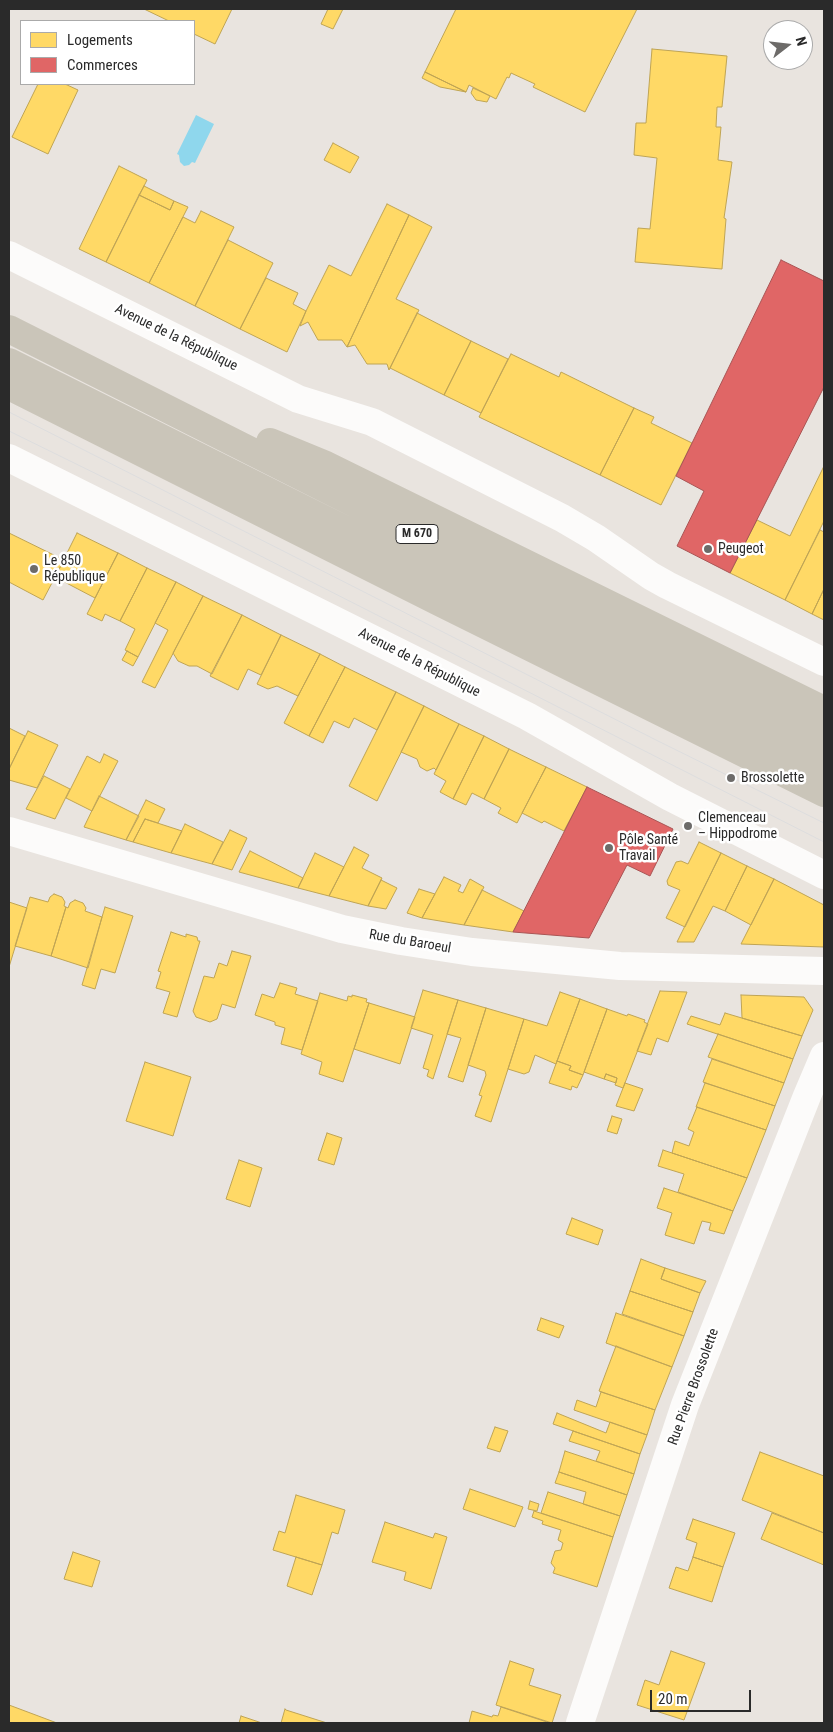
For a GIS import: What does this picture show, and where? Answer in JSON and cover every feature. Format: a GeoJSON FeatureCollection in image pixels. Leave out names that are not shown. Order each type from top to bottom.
{"type":"FeatureCollection","features":[{"type":"Feature","properties":{"kind":"main road"},"geometry":{"type":"LineString","coordinates":[[9,317],[107,378],[326,465],[824,710]]}},
{"type":"Feature","properties":{"kind":"main road","name":"M 670"},"geometry":{"type":"LineString","coordinates":[[9,329],[824,740]]}},
{"type":"Feature","properties":{"kind":"main road","name":"M 670"},"geometry":{"type":"LineString","coordinates":[[9,362],[824,769]]}},
{"type":"Feature","properties":{"kind":"main road"},"geometry":{"type":"LineString","coordinates":[[9,386],[824,793]]}},
{"type":"Feature","properties":{"kind":"street","name":"Avenue de la République"},"geometry":{"type":"LineString","coordinates":[[9,255],[298,399],[372,422],[562,518],[667,585],[824,662]]}},
{"type":"Feature","properties":{"kind":"street","name":"Avenue de la République"},"geometry":{"type":"LineString","coordinates":[[9,458],[527,716],[670,798],[824,875]]}},
{"type":"Feature","properties":{"kind":"street","name":"Rue du Baroeul"},"geometry":{"type":"LineString","coordinates":[[9,831],[342,929],[401,941],[472,952],[620,966],[824,971]]}},
{"type":"Feature","properties":{"kind":"street","name":"Rue Pierre Brossolette"},"geometry":{"type":"LineString","coordinates":[[580,1723],[685,1406],[824,1056]]}},
{"type":"Feature","properties":{"kind":"water"},"geometry":{"type":"Polygon","coordinates":[[[196,115],[214,124],[195,163],[192,162],[184,166],[177,154],[196,115]]]}},
{"type":"Feature","properties":{"kind":"building: Logements"},"geometry":{"type":"Polygon","coordinates":[[[144,9],[232,9],[215,44],[195,34],[195,20],[167,20],[144,9]]]}},
{"type":"Feature","properties":{"kind":"building: Logements"},"geometry":{"type":"Polygon","coordinates":[[[328,9],[343,9],[333,29],[321,24],[328,9]]]}},
{"type":"Feature","properties":{"kind":"building: Logements"},"geometry":{"type":"Polygon","coordinates":[[[456,9],[637,9],[585,112],[533,87],[535,84],[511,73],[496,99],[469,85],[466,92],[425,72],[456,9]]]}},
{"type":"Feature","properties":{"kind":"building: Logements"},"geometry":{"type":"Polygon","coordinates":[[[652,49],[727,56],[722,107],[717,107],[716,127],[721,127],[718,160],[732,162],[724,218],[726,219],[722,269],[635,262],[638,228],[650,229],[657,158],[634,155],[636,123],[646,123],[652,49]]]}},
{"type":"Feature","properties":{"kind":"building: Logements"},"geometry":{"type":"Polygon","coordinates":[[[425,72],[466,92],[440,87],[422,78],[425,72]]]}},
{"type":"Feature","properties":{"kind":"building: Logements"},"geometry":{"type":"Polygon","coordinates":[[[38,85],[67,85],[78,90],[48,154],[12,137],[38,85]]]}},
{"type":"Feature","properties":{"kind":"building: Logements"},"geometry":{"type":"Polygon","coordinates":[[[473,88],[490,96],[487,102],[476,100],[471,93],[473,88]]]}},
{"type":"Feature","properties":{"kind":"building: Logements"},"geometry":{"type":"Polygon","coordinates":[[[333,143],[359,157],[350,173],[324,160],[333,143]]]}},
{"type":"Feature","properties":{"kind":"building: Logements"},"geometry":{"type":"Polygon","coordinates":[[[119,166],[147,180],[106,262],[79,249],[119,166]]]}},
{"type":"Feature","properties":{"kind":"building: Logements"},"geometry":{"type":"Polygon","coordinates":[[[144,186],[174,201],[170,210],[139,195],[144,186]]]}},
{"type":"Feature","properties":{"kind":"building: Logements"},"geometry":{"type":"Polygon","coordinates":[[[139,195],[170,210],[174,201],[188,207],[149,283],[106,262],[139,195]]]}},
{"type":"Feature","properties":{"kind":"building: Logements"},"geometry":{"type":"Polygon","coordinates":[[[387,204],[409,215],[347,347],[342,340],[318,340],[308,322],[300,326],[329,265],[351,276],[387,204]]]}},
{"type":"Feature","properties":{"kind":"building: Logements"},"geometry":{"type":"Polygon","coordinates":[[[201,211],[234,227],[195,306],[149,283],[183,217],[195,223],[201,211]]]}},
{"type":"Feature","properties":{"kind":"building: Logements"},"geometry":{"type":"Polygon","coordinates":[[[409,215],[432,227],[396,299],[419,310],[389,370],[387,364],[367,364],[355,345],[347,347],[409,215]]]}},
{"type":"Feature","properties":{"kind":"building: Logements"},"geometry":{"type":"Polygon","coordinates":[[[228,240],[273,263],[240,329],[195,306],[228,240]]]}},
{"type":"Feature","properties":{"kind":"building: Logements"},"geometry":{"type":"Polygon","coordinates":[[[266,278],[298,293],[293,304],[306,311],[287,352],[240,329],[266,278]]]}},
{"type":"Feature","properties":{"kind":"building: Logements"},"geometry":{"type":"Polygon","coordinates":[[[417,313],[471,341],[444,395],[390,368],[417,313]]]}},
{"type":"Feature","properties":{"kind":"building: Logements"},"geometry":{"type":"Polygon","coordinates":[[[471,341],[508,359],[481,413],[444,395],[471,341]]]}},
{"type":"Feature","properties":{"kind":"building: Logements"},"geometry":{"type":"Polygon","coordinates":[[[511,354],[559,377],[561,372],[634,408],[600,475],[479,417],[511,354]]]}},
{"type":"Feature","properties":{"kind":"building: Logements"},"geometry":{"type":"Polygon","coordinates":[[[634,408],[654,417],[651,423],[692,443],[661,505],[600,475],[634,408]]]}},
{"type":"Feature","properties":{"kind":"building: Logements"},"geometry":{"type":"Polygon","coordinates":[[[824,466],[824,521],[785,600],[730,573],[757,520],[790,536],[824,466]]]}},
{"type":"Feature","properties":{"kind":"building: Logements"},"geometry":{"type":"Polygon","coordinates":[[[820,530],[824,532],[824,589],[812,614],[785,600],[820,530]]]}},
{"type":"Feature","properties":{"kind":"building: Logements","name":"Le 850 République"},"geometry":{"type":"Polygon","coordinates":[[[9,533],[64,560],[43,600],[9,582],[9,533]]]}},
{"type":"Feature","properties":{"kind":"building: Logements"},"geometry":{"type":"Polygon","coordinates":[[[77,533],[118,553],[95,598],[55,577],[77,533]]]}},
{"type":"Feature","properties":{"kind":"building: Logements"},"geometry":{"type":"Polygon","coordinates":[[[118,553],[147,568],[120,621],[105,614],[102,621],[87,614],[118,553]]]}},
{"type":"Feature","properties":{"kind":"building: Logements"},"geometry":{"type":"Polygon","coordinates":[[[147,568],[176,582],[138,657],[125,650],[135,629],[120,621],[147,568]]]}},
{"type":"Feature","properties":{"kind":"building: Logements"},"geometry":{"type":"Polygon","coordinates":[[[176,582],[203,596],[155,688],[142,682],[168,630],[155,623],[176,582]]]}},
{"type":"Feature","properties":{"kind":"building: Logements"},"geometry":{"type":"Polygon","coordinates":[[[824,589],[824,620],[812,614],[824,589]]]}},
{"type":"Feature","properties":{"kind":"building: Logements"},"geometry":{"type":"Polygon","coordinates":[[[203,596],[242,615],[212,674],[197,666],[189,666],[178,661],[173,653],[203,596]]]}},
{"type":"Feature","properties":{"kind":"building: Logements"},"geometry":{"type":"Polygon","coordinates":[[[242,615],[281,635],[261,675],[248,669],[238,690],[210,676],[242,615]]]}},
{"type":"Feature","properties":{"kind":"building: Logements"},"geometry":{"type":"Polygon","coordinates":[[[281,635],[320,654],[298,696],[277,686],[268,689],[257,684],[281,635]]]}},
{"type":"Feature","properties":{"kind":"building: Logements"},"geometry":{"type":"Polygon","coordinates":[[[127,651],[138,657],[133,666],[122,660],[127,651]]]}},
{"type":"Feature","properties":{"kind":"building: Logements"},"geometry":{"type":"Polygon","coordinates":[[[320,654],[345,667],[309,736],[284,723],[320,654]]]}},
{"type":"Feature","properties":{"kind":"building: Logements"},"geometry":{"type":"Polygon","coordinates":[[[345,667],[396,692],[377,730],[354,718],[349,728],[334,721],[323,743],[309,736],[345,667]]]}},
{"type":"Feature","properties":{"kind":"building: Logements"},"geometry":{"type":"Polygon","coordinates":[[[396,692],[424,706],[377,801],[349,786],[396,692]]]}},
{"type":"Feature","properties":{"kind":"building: Logements"},"geometry":{"type":"Polygon","coordinates":[[[424,706],[459,724],[436,770],[434,768],[427,771],[420,767],[417,759],[401,752],[424,706]]]}},
{"type":"Feature","properties":{"kind":"building: Logements"},"geometry":{"type":"Polygon","coordinates":[[[459,724],[484,736],[453,799],[440,792],[446,781],[434,774],[459,724]]]}},
{"type":"Feature","properties":{"kind":"building: Logements"},"geometry":{"type":"Polygon","coordinates":[[[9,728],[25,736],[9,769],[9,728]]]}},
{"type":"Feature","properties":{"kind":"building: Logements"},"geometry":{"type":"Polygon","coordinates":[[[28,731],[58,745],[37,788],[9,780],[9,769],[28,731]]]}},
{"type":"Feature","properties":{"kind":"building: Logements"},"geometry":{"type":"Polygon","coordinates":[[[484,736],[509,749],[484,799],[472,793],[466,805],[453,799],[484,736]]]}},
{"type":"Feature","properties":{"kind":"building: Logements"},"geometry":{"type":"Polygon","coordinates":[[[509,749],[546,767],[517,823],[498,813],[501,808],[484,799],[509,749]]]}},
{"type":"Feature","properties":{"kind":"building: Logements"},"geometry":{"type":"Polygon","coordinates":[[[104,754],[118,761],[92,811],[66,798],[87,756],[100,763],[104,754]]]}},
{"type":"Feature","properties":{"kind":"building: Logements"},"geometry":{"type":"Polygon","coordinates":[[[546,767],[587,787],[564,831],[522,813],[546,767]]]}},
{"type":"Feature","properties":{"kind":"building: Logements"},"geometry":{"type":"Polygon","coordinates":[[[44,776],[70,789],[55,819],[26,809],[44,776]]]}},
{"type":"Feature","properties":{"kind":"building: Logements"},"geometry":{"type":"Polygon","coordinates":[[[99,796],[139,816],[126,840],[84,827],[99,796]]]}},
{"type":"Feature","properties":{"kind":"building: Logements"},"geometry":{"type":"Polygon","coordinates":[[[146,800],[165,809],[158,823],[145,819],[133,842],[126,840],[146,800]]]}},
{"type":"Feature","properties":{"kind":"building: Logements"},"geometry":{"type":"Polygon","coordinates":[[[145,819],[182,831],[171,853],[133,842],[145,819]]]}},
{"type":"Feature","properties":{"kind":"building: Logements"},"geometry":{"type":"Polygon","coordinates":[[[185,824],[223,842],[212,864],[171,853],[185,824]]]}},
{"type":"Feature","properties":{"kind":"building: Logements"},"geometry":{"type":"Polygon","coordinates":[[[230,830],[247,838],[232,870],[212,864],[230,830]]]}},
{"type":"Feature","properties":{"kind":"building: Logements"},"geometry":{"type":"Polygon","coordinates":[[[699,842],[721,853],[685,927],[666,918],[680,890],[668,885],[667,881],[676,862],[681,861],[688,864],[699,842]]]}},
{"type":"Feature","properties":{"kind":"building: Logements"},"geometry":{"type":"Polygon","coordinates":[[[354,847],[369,855],[362,868],[382,878],[368,906],[329,896],[354,847]]]}},
{"type":"Feature","properties":{"kind":"building: Logements"},"geometry":{"type":"Polygon","coordinates":[[[250,851],[303,878],[298,888],[239,872],[250,851]]]}},
{"type":"Feature","properties":{"kind":"building: Logements"},"geometry":{"type":"Polygon","coordinates":[[[315,853],[344,867],[329,896],[298,888],[315,853]]]}},
{"type":"Feature","properties":{"kind":"building: Logements"},"geometry":{"type":"Polygon","coordinates":[[[721,853],[747,866],[725,911],[713,906],[694,942],[677,942],[721,853]]]}},
{"type":"Feature","properties":{"kind":"building: Logements"},"geometry":{"type":"Polygon","coordinates":[[[747,866],[774,879],[751,925],[725,911],[747,866]]]}},
{"type":"Feature","properties":{"kind":"building: Logements"},"geometry":{"type":"Polygon","coordinates":[[[444,877],[461,885],[458,891],[463,893],[470,879],[484,887],[464,925],[422,918],[444,877]]]}},
{"type":"Feature","properties":{"kind":"building: Logements"},"geometry":{"type":"Polygon","coordinates":[[[774,879],[824,905],[824,947],[741,944],[774,879]]]}},
{"type":"Feature","properties":{"kind":"building: Logements"},"geometry":{"type":"Polygon","coordinates":[[[381,880],[397,888],[386,909],[368,906],[381,880]]]}},
{"type":"Feature","properties":{"kind":"building: Logements"},"geometry":{"type":"Polygon","coordinates":[[[419,889],[435,894],[422,918],[407,913],[419,889]]]}},
{"type":"Feature","properties":{"kind":"building: Logements"},"geometry":{"type":"Polygon","coordinates":[[[482,890],[524,911],[513,932],[464,925],[482,890]]]}},
{"type":"Feature","properties":{"kind":"building: Logements"},"geometry":{"type":"Polygon","coordinates":[[[54,894],[62,897],[66,907],[51,956],[15,946],[30,897],[48,902],[54,894]]]}},
{"type":"Feature","properties":{"kind":"building: Logements"},"geometry":{"type":"Polygon","coordinates":[[[75,900],[83,903],[86,908],[85,911],[102,917],[88,968],[51,956],[66,907],[68,908],[70,903],[75,900]]]}},
{"type":"Feature","properties":{"kind":"building: Logements"},"geometry":{"type":"Polygon","coordinates":[[[9,902],[27,908],[9,967],[9,902]]]}},
{"type":"Feature","properties":{"kind":"building: Logements"},"geometry":{"type":"Polygon","coordinates":[[[105,907],[133,916],[115,973],[101,969],[95,989],[82,985],[105,907]]]}},
{"type":"Feature","properties":{"kind":"building: Logements"},"geometry":{"type":"Polygon","coordinates":[[[171,932],[186,937],[186,934],[197,937],[198,941],[200,941],[177,1017],[163,1013],[170,992],[156,988],[161,972],[158,971],[171,932]]]}},
{"type":"Feature","properties":{"kind":"building: Logements"},"geometry":{"type":"Polygon","coordinates":[[[232,951],[251,956],[235,1008],[222,1004],[217,1019],[210,1022],[196,1017],[193,1011],[204,976],[214,978],[219,963],[227,966],[232,951]]]}},
{"type":"Feature","properties":{"kind":"building: Logements"},"geometry":{"type":"Polygon","coordinates":[[[280,983],[297,988],[295,994],[318,1001],[302,1050],[281,1044],[285,1028],[275,1025],[275,1022],[255,1015],[262,994],[274,998],[280,983]]]}},
{"type":"Feature","properties":{"kind":"building: Logements"},"geometry":{"type":"Polygon","coordinates":[[[423,990],[458,1000],[433,1079],[427,1076],[429,1070],[423,1068],[433,1035],[411,1028],[423,990]]]}},
{"type":"Feature","properties":{"kind":"building: Logements"},"geometry":{"type":"Polygon","coordinates":[[[660,991],[687,992],[668,1042],[657,1038],[651,1055],[637,1051],[660,991]]]}},
{"type":"Feature","properties":{"kind":"building: Logements"},"geometry":{"type":"Polygon","coordinates":[[[560,992],[580,999],[556,1064],[535,1055],[529,1072],[524,1074],[508,1069],[524,1019],[547,1026],[560,992]]]}},
{"type":"Feature","properties":{"kind":"building: Logements"},"geometry":{"type":"Polygon","coordinates":[[[320,993],[347,1001],[348,996],[352,997],[352,995],[367,999],[366,1002],[369,1003],[343,1082],[319,1074],[322,1062],[301,1054],[320,993]]]}},
{"type":"Feature","properties":{"kind":"building: Logements"},"geometry":{"type":"Polygon","coordinates":[[[741,995],[804,997],[813,1010],[802,1036],[742,1018],[741,995]]]}},
{"type":"Feature","properties":{"kind":"building: Logements"},"geometry":{"type":"Polygon","coordinates":[[[580,999],[607,1009],[583,1075],[569,1070],[571,1066],[557,1061],[580,999]]]}},
{"type":"Feature","properties":{"kind":"building: Logements"},"geometry":{"type":"Polygon","coordinates":[[[458,1000],[486,1008],[463,1082],[448,1077],[461,1038],[447,1034],[458,1000]]]}},
{"type":"Feature","properties":{"kind":"building: Logements"},"geometry":{"type":"Polygon","coordinates":[[[369,1003],[415,1017],[400,1064],[354,1049],[369,1003]]]}},
{"type":"Feature","properties":{"kind":"building: Logements"},"geometry":{"type":"Polygon","coordinates":[[[486,1008],[524,1019],[491,1122],[475,1116],[482,1096],[479,1095],[486,1075],[485,1071],[468,1065],[486,1008]]]}},
{"type":"Feature","properties":{"kind":"building: Logements"},"geometry":{"type":"Polygon","coordinates":[[[607,1009],[645,1020],[644,1022],[648,1024],[623,1088],[615,1085],[617,1078],[606,1074],[604,1079],[584,1072],[607,1009]]]}},
{"type":"Feature","properties":{"kind":"building: Logements"},"geometry":{"type":"Polygon","coordinates":[[[725,1013],[802,1036],[793,1059],[687,1024],[691,1016],[720,1025],[725,1013]]]}},
{"type":"Feature","properties":{"kind":"building: Logements"},"geometry":{"type":"Polygon","coordinates":[[[718,1034],[793,1059],[784,1083],[708,1057],[718,1034]]]}},
{"type":"Feature","properties":{"kind":"building: Logements"},"geometry":{"type":"Polygon","coordinates":[[[712,1059],[784,1083],[775,1106],[703,1082],[712,1059]]]}},
{"type":"Feature","properties":{"kind":"building: Logements"},"geometry":{"type":"Polygon","coordinates":[[[557,1061],[571,1066],[569,1070],[583,1075],[577,1088],[572,1086],[571,1090],[549,1083],[557,1061]]]}},
{"type":"Feature","properties":{"kind":"building: Logements"},"geometry":{"type":"Polygon","coordinates":[[[145,1062],[191,1077],[173,1136],[126,1121],[145,1062]]]}},
{"type":"Feature","properties":{"kind":"building: Logements"},"geometry":{"type":"Polygon","coordinates":[[[606,1074],[617,1078],[616,1083],[604,1079],[606,1074]]]}},
{"type":"Feature","properties":{"kind":"building: Logements"},"geometry":{"type":"Polygon","coordinates":[[[625,1083],[643,1089],[634,1111],[616,1106],[625,1083]]]}},
{"type":"Feature","properties":{"kind":"building: Logements"},"geometry":{"type":"Polygon","coordinates":[[[705,1083],[775,1106],[766,1130],[696,1107],[705,1083]]]}},
{"type":"Feature","properties":{"kind":"building: Logements"},"geometry":{"type":"Polygon","coordinates":[[[697,1107],[766,1130],[747,1178],[672,1153],[675,1141],[689,1146],[694,1132],[688,1129],[697,1107]]]}},
{"type":"Feature","properties":{"kind":"building: Logements"},"geometry":{"type":"Polygon","coordinates":[[[612,1116],[622,1119],[617,1134],[607,1131],[612,1116]]]}},
{"type":"Feature","properties":{"kind":"building: Logements"},"geometry":{"type":"Polygon","coordinates":[[[327,1133],[342,1138],[334,1165],[318,1160],[327,1133]]]}},
{"type":"Feature","properties":{"kind":"building: Logements"},"geometry":{"type":"Polygon","coordinates":[[[663,1150],[747,1178],[733,1211],[678,1192],[684,1174],[658,1166],[663,1150]]]}},
{"type":"Feature","properties":{"kind":"building: Logements"},"geometry":{"type":"Polygon","coordinates":[[[239,1160],[262,1168],[250,1207],[226,1199],[239,1160]]]}},
{"type":"Feature","properties":{"kind":"building: Logements"},"geometry":{"type":"Polygon","coordinates":[[[664,1188],[733,1211],[724,1234],[709,1230],[711,1223],[702,1221],[694,1244],[665,1235],[672,1213],[657,1208],[664,1188]]]}},
{"type":"Feature","properties":{"kind":"building: Logements"},"geometry":{"type":"Polygon","coordinates":[[[572,1218],[603,1230],[598,1245],[566,1234],[572,1218]]]}},
{"type":"Feature","properties":{"kind":"building: Logements"},"geometry":{"type":"Polygon","coordinates":[[[641,1259],[665,1268],[661,1279],[700,1293],[693,1312],[630,1291],[641,1259]]]}},
{"type":"Feature","properties":{"kind":"building: Logements"},"geometry":{"type":"Polygon","coordinates":[[[665,1268],[706,1281],[700,1293],[661,1279],[665,1268]]]}},
{"type":"Feature","properties":{"kind":"building: Logements"},"geometry":{"type":"Polygon","coordinates":[[[630,1291],[693,1312],[684,1336],[622,1314],[630,1291]]]}},
{"type":"Feature","properties":{"kind":"building: Logements"},"geometry":{"type":"Polygon","coordinates":[[[616,1313],[684,1336],[672,1367],[606,1343],[616,1313]]]}},
{"type":"Feature","properties":{"kind":"building: Logements"},"geometry":{"type":"Polygon","coordinates":[[[541,1318],[564,1326],[559,1338],[537,1330],[541,1318]]]}},
{"type":"Feature","properties":{"kind":"building: Logements"},"geometry":{"type":"Polygon","coordinates":[[[616,1346],[672,1367],[655,1410],[599,1391],[616,1346]]]}},
{"type":"Feature","properties":{"kind":"building: Logements"},"geometry":{"type":"Polygon","coordinates":[[[601,1392],[655,1410],[647,1435],[574,1410],[577,1400],[596,1407],[601,1392]]]}},
{"type":"Feature","properties":{"kind":"building: Logements"},"geometry":{"type":"Polygon","coordinates":[[[557,1413],[606,1433],[610,1422],[647,1435],[640,1454],[553,1424],[557,1413]]]}},
{"type":"Feature","properties":{"kind":"building: Logements"},"geometry":{"type":"Polygon","coordinates":[[[495,1427],[508,1431],[500,1452],[487,1448],[495,1427]]]}},
{"type":"Feature","properties":{"kind":"building: Logements"},"geometry":{"type":"Polygon","coordinates":[[[573,1431],[640,1454],[634,1474],[596,1461],[600,1451],[569,1441],[573,1431]]]}},
{"type":"Feature","properties":{"kind":"building: Logements"},"geometry":{"type":"Polygon","coordinates":[[[565,1451],[634,1474],[627,1495],[559,1472],[565,1451]]]}},
{"type":"Feature","properties":{"kind":"building: Logements"},"geometry":{"type":"Polygon","coordinates":[[[760,1452],[824,1476],[824,1533],[742,1500],[760,1452]]]}},
{"type":"Feature","properties":{"kind":"building: Logements"},"geometry":{"type":"Polygon","coordinates":[[[559,1472],[627,1495],[620,1516],[583,1504],[586,1492],[555,1483],[559,1472]]]}},
{"type":"Feature","properties":{"kind":"building: Logements"},"geometry":{"type":"Polygon","coordinates":[[[470,1489],[523,1507],[515,1527],[463,1509],[470,1489]]]}},
{"type":"Feature","properties":{"kind":"building: Logements"},"geometry":{"type":"Polygon","coordinates":[[[548,1492],[620,1516],[613,1537],[541,1513],[548,1492]]]}},
{"type":"Feature","properties":{"kind":"building: Logements"},"geometry":{"type":"Polygon","coordinates":[[[296,1495],[345,1510],[338,1534],[332,1532],[322,1565],[273,1550],[279,1531],[285,1533],[296,1495]]]}},
{"type":"Feature","properties":{"kind":"building: Logements"},"geometry":{"type":"Polygon","coordinates":[[[530,1501],[539,1504],[537,1511],[528,1509],[530,1501]]]}},
{"type":"Feature","properties":{"kind":"building: Logements"},"geometry":{"type":"Polygon","coordinates":[[[534,1511],[613,1537],[597,1587],[553,1573],[555,1568],[551,1563],[555,1551],[561,1550],[563,1543],[558,1540],[561,1530],[542,1524],[543,1521],[532,1517],[534,1511]]]}},
{"type":"Feature","properties":{"kind":"building: Logements"},"geometry":{"type":"Polygon","coordinates":[[[772,1513],[824,1533],[824,1565],[761,1539],[772,1513]]]}},
{"type":"Feature","properties":{"kind":"building: Logements"},"geometry":{"type":"Polygon","coordinates":[[[693,1519],[735,1533],[723,1567],[693,1557],[697,1543],[686,1539],[693,1519]]]}},
{"type":"Feature","properties":{"kind":"building: Logements"},"geometry":{"type":"Polygon","coordinates":[[[385,1522],[433,1538],[435,1533],[447,1537],[431,1589],[404,1580],[406,1572],[372,1562],[385,1522]]]}},
{"type":"Feature","properties":{"kind":"building: Logements"},"geometry":{"type":"Polygon","coordinates":[[[73,1552],[100,1561],[92,1587],[64,1579],[73,1552]]]}},
{"type":"Feature","properties":{"kind":"building: Logements"},"geometry":{"type":"Polygon","coordinates":[[[296,1557],[322,1565],[312,1595],[287,1586],[296,1557]]]}},
{"type":"Feature","properties":{"kind":"building: Logements"},"geometry":{"type":"Polygon","coordinates":[[[693,1557],[723,1567],[712,1602],[669,1588],[676,1567],[688,1571],[693,1557]]]}},
{"type":"Feature","properties":{"kind":"building: Logements"},"geometry":{"type":"Polygon","coordinates":[[[671,1651],[705,1663],[684,1720],[637,1705],[645,1680],[659,1685],[671,1651]]]}},
{"type":"Feature","properties":{"kind":"building: Logements"},"geometry":{"type":"Polygon","coordinates":[[[510,1661],[534,1669],[529,1685],[561,1695],[552,1723],[496,1705],[510,1661]]]}},
{"type":"Feature","properties":{"kind":"building: Logements"},"geometry":{"type":"Polygon","coordinates":[[[9,1705],[57,1723],[9,1723],[9,1705]]]}},
{"type":"Feature","properties":{"kind":"building: Logements"},"geometry":{"type":"Polygon","coordinates":[[[501,1707],[550,1723],[469,1723],[472,1711],[492,1717],[493,1715],[498,1716],[501,1707]]]}},
{"type":"Feature","properties":{"kind":"building: Logements"},"geometry":{"type":"Polygon","coordinates":[[[286,1710],[327,1723],[281,1723],[286,1710]]]}},
{"type":"Feature","properties":{"kind":"building: Logements"},"geometry":{"type":"Polygon","coordinates":[[[241,1716],[262,1723],[239,1723],[241,1716]]]}},
{"type":"Feature","properties":{"kind":"building: Commerces"},"geometry":{"type":"Polygon","coordinates":[[[781,260],[824,281],[824,387],[730,573],[677,546],[704,491],[676,476],[781,260]]]}},
{"type":"Feature","properties":{"kind":"building: Commerces","name":"Pôle Santé Travail"},"geometry":{"type":"Polygon","coordinates":[[[587,787],[673,829],[650,876],[627,865],[589,938],[513,932],[587,787]]]}},
{"type":"Feature","properties":{"kind":"tram line"},"geometry":{"type":"LineString","coordinates":[[9,412],[658,741],[824,823]]}},
{"type":"Feature","properties":{"kind":"tram line"},"geometry":{"type":"LineString","coordinates":[[9,431],[178,514],[824,842]]}},
{"type":"Feature","properties":{"kind":"place","name":"Peugeot"},"geometry":{"type":"Point","coordinates":[708,549]}},
{"type":"Feature","properties":{"kind":"place","name":"Le 850 République"},"geometry":{"type":"Point","coordinates":[34,569]}},
{"type":"Feature","properties":{"kind":"place","name":"Brossolette"},"geometry":{"type":"Point","coordinates":[731,778]}},
{"type":"Feature","properties":{"kind":"place","name":"Clemenceau – Hippodrome"},"geometry":{"type":"Point","coordinates":[688,826]}},
{"type":"Feature","properties":{"kind":"place","name":"Pôle Santé Travail"},"geometry":{"type":"Point","coordinates":[609,848]}}]}
